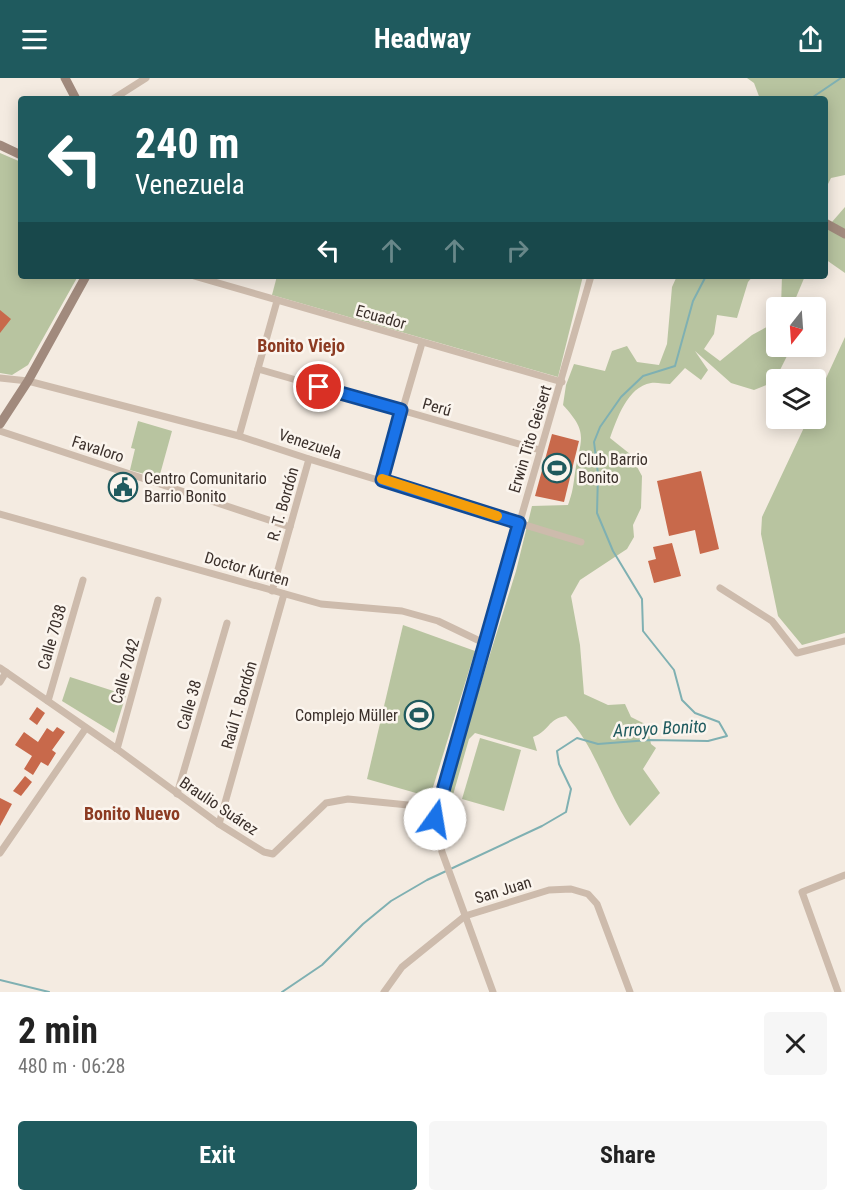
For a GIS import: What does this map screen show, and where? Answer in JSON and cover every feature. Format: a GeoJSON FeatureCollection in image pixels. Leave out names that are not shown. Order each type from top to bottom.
{"type":"FeatureCollection","features":[{"type":"Feature","properties":{"kind":"main road"},"geometry":{"type":"LineString","coordinates":[[65,78],[74,96]]}},
{"type":"Feature","properties":{"kind":"main road"},"geometry":{"type":"LineString","coordinates":[[0,145],[18,154]]}},
{"type":"Feature","properties":{"kind":"main road"},"geometry":{"type":"LineString","coordinates":[[828,225],[845,234]]}},
{"type":"Feature","properties":{"kind":"main road"},"geometry":{"type":"LineString","coordinates":[[0,424],[28,381],[84,279]]}},
{"type":"Feature","properties":{"kind":"street"},"geometry":{"type":"LineString","coordinates":[[118,96],[146,78]]}},
{"type":"Feature","properties":{"kind":"street","name":"Ecuador"},"geometry":{"type":"LineString","coordinates":[[204,279],[562,382]]}},
{"type":"Feature","properties":{"kind":"street","name":"Erwin Tito Geisert"},"geometry":{"type":"LineString","coordinates":[[493,992],[442,852],[435,819],[590,279]]}},
{"type":"Feature","properties":{"kind":"street"},"geometry":{"type":"LineString","coordinates":[[239,436],[277,301]]}},
{"type":"Feature","properties":{"kind":"street"},"geometry":{"type":"LineString","coordinates":[[382,480],[422,343]]}},
{"type":"Feature","properties":{"kind":"street","name":"Perú"},"geometry":{"type":"LineString","coordinates":[[258,369],[540,450]]}},
{"type":"Feature","properties":{"kind":"street","name":"Venezuela"},"geometry":{"type":"LineString","coordinates":[[0,378],[28,381],[239,436],[581,542]]}},
{"type":"Feature","properties":{"kind":"street","name":"Favaloro"},"geometry":{"type":"LineString","coordinates":[[0,431],[290,527]]}},
{"type":"Feature","properties":{"kind":"street","name":"R. T. Bordón"},"geometry":{"type":"LineString","coordinates":[[272,591],[309,459]]}},
{"type":"Feature","properties":{"kind":"street","name":"Doctor Kurten"},"geometry":{"type":"LineString","coordinates":[[0,514],[321,604],[402,611],[438,621],[486,644]]}},
{"type":"Feature","properties":{"kind":"street","name":"Calle 7038"},"geometry":{"type":"LineString","coordinates":[[48,701],[83,580]]}},
{"type":"Feature","properties":{"kind":"street"},"geometry":{"type":"LineString","coordinates":[[720,588],[772,621],[797,653],[845,641]]}},
{"type":"Feature","properties":{"kind":"street","name":"Raúl T. Bordón"},"geometry":{"type":"LineString","coordinates":[[219,824],[284,594]]}},
{"type":"Feature","properties":{"kind":"street","name":"Calle 7042"},"geometry":{"type":"LineString","coordinates":[[117,749],[159,600]]}},
{"type":"Feature","properties":{"kind":"street","name":"Calle 38"},"geometry":{"type":"LineString","coordinates":[[177,794],[226,623]]}},
{"type":"Feature","properties":{"kind":"street"},"geometry":{"type":"LineString","coordinates":[[0,682],[3,670]]}},
{"type":"Feature","properties":{"kind":"street","name":"Braulio Suárez"},"geometry":{"type":"LineString","coordinates":[[3,670],[117,749],[219,824],[264,852],[273,854],[326,803],[348,799],[438,808]]}},
{"type":"Feature","properties":{"kind":"street"},"geometry":{"type":"LineString","coordinates":[[0,853],[87,728]]}},
{"type":"Feature","properties":{"kind":"street"},"geometry":{"type":"LineString","coordinates":[[838,992],[802,892],[845,875]]}},
{"type":"Feature","properties":{"kind":"street","name":"San Juan"},"geometry":{"type":"LineString","coordinates":[[384,992],[402,967],[465,916],[549,890],[571,889],[588,894],[597,904],[630,992]]}},
{"type":"Feature","properties":{"kind":"green space"},"geometry":{"type":"Polygon","coordinates":[[[747,78],[845,78],[845,175],[831,178],[828,184],[828,96],[759,96],[754,83],[747,78]]]}},
{"type":"Feature","properties":{"kind":"green space"},"geometry":{"type":"Polygon","coordinates":[[[0,153],[18,161],[18,279],[76,279],[28,365],[12,375],[0,373],[0,153]]]}},
{"type":"Feature","properties":{"kind":"green space"},"geometry":{"type":"Polygon","coordinates":[[[845,207],[845,273],[828,261],[828,227],[845,207]]]}},
{"type":"Feature","properties":{"kind":"green space"},"geometry":{"type":"Polygon","coordinates":[[[276,279],[582,279],[558,377],[272,295],[276,279]]]}},
{"type":"Feature","properties":{"kind":"green space"},"geometry":{"type":"Polygon","coordinates":[[[676,279],[750,279],[737,318],[717,315],[714,334],[704,349],[720,361],[752,335],[766,327],[766,357],[786,357],[780,369],[766,369],[766,385],[754,390],[731,383],[695,351],[708,370],[701,380],[685,368],[670,384],[653,383],[635,391],[624,405],[610,438],[630,454],[642,476],[641,508],[633,525],[634,537],[627,549],[580,580],[571,596],[580,645],[584,694],[608,705],[625,704],[631,717],[647,725],[651,744],[656,748],[643,769],[660,793],[630,826],[585,740],[566,716],[555,720],[543,732],[533,737],[537,751],[475,733],[469,739],[451,802],[444,802],[516,571],[532,506],[568,505],[571,496],[581,437],[577,423],[563,405],[566,385],[574,364],[605,371],[612,351],[627,346],[637,362],[659,365],[667,344],[672,287],[676,279]]]}},
{"type":"Feature","properties":{"kind":"green space"},"geometry":{"type":"Polygon","coordinates":[[[782,279],[804,279],[796,297],[781,297],[782,279]]]}},
{"type":"Feature","properties":{"kind":"green space"},"geometry":{"type":"Polygon","coordinates":[[[845,337],[845,633],[802,645],[778,616],[761,534],[762,517],[803,429],[826,429],[826,378],[845,337]]]}},
{"type":"Feature","properties":{"kind":"green space"},"geometry":{"type":"Polygon","coordinates":[[[138,421],[172,431],[159,478],[130,470],[135,449],[131,448],[138,421]]]}},
{"type":"Feature","properties":{"kind":"green space","name":"Complejo Müller"},"geometry":{"type":"Polygon","coordinates":[[[403,625],[475,651],[430,797],[367,779],[403,625]]]}},
{"type":"Feature","properties":{"kind":"green space"},"geometry":{"type":"Polygon","coordinates":[[[70,677],[126,695],[114,733],[62,701],[70,677]]]}},
{"type":"Feature","properties":{"kind":"green space"},"geometry":{"type":"Polygon","coordinates":[[[480,738],[521,750],[504,811],[462,799],[480,738]]]}},
{"type":"Feature","properties":{"kind":"building"},"geometry":{"type":"Polygon","coordinates":[[[0,310],[11,319],[0,333],[0,310]]]}},
{"type":"Feature","properties":{"kind":"building","name":"Club Barrio Bonito"},"geometry":{"type":"Polygon","coordinates":[[[552,434],[579,441],[564,502],[535,496],[552,434]]]}},
{"type":"Feature","properties":{"kind":"building"},"geometry":{"type":"Polygon","coordinates":[[[701,471],[719,549],[700,554],[695,530],[669,536],[657,481],[701,471]]]}},
{"type":"Feature","properties":{"kind":"building"},"geometry":{"type":"Polygon","coordinates":[[[672,543],[681,576],[654,583],[648,561],[656,559],[653,547],[672,543]]]}},
{"type":"Feature","properties":{"kind":"building"},"geometry":{"type":"Polygon","coordinates":[[[37,707],[45,713],[37,725],[29,719],[37,707]]]}},
{"type":"Feature","properties":{"kind":"building"},"geometry":{"type":"Polygon","coordinates":[[[57,727],[65,732],[52,750],[56,753],[48,766],[41,762],[33,775],[24,769],[32,756],[15,745],[24,732],[38,742],[47,728],[53,732],[57,727]]]}},
{"type":"Feature","properties":{"kind":"building"},"geometry":{"type":"Polygon","coordinates":[[[25,776],[32,782],[21,796],[13,791],[25,776]]]}},
{"type":"Feature","properties":{"kind":"building"},"geometry":{"type":"Polygon","coordinates":[[[0,798],[12,804],[0,826],[0,798]]]}},
{"type":"Feature","properties":{"kind":"waterway","name":"Arroyo Bonito"},"geometry":{"type":"LineString","coordinates":[[814,96],[841,78]]}},
{"type":"Feature","properties":{"kind":"waterway","name":"Arroyo Bonito"},"geometry":{"type":"LineString","coordinates":[[282,992],[322,965],[363,924],[391,901],[427,880],[542,826],[566,812],[571,789],[559,764],[557,751],[577,738],[598,744],[649,740],[708,741],[727,736],[719,722],[695,713],[682,700],[674,670],[643,631],[642,599],[613,551],[597,513],[598,474],[594,442],[600,427],[621,397],[643,376],[675,366],[693,301],[704,279]]}},
{"type":"Feature","properties":{"kind":"waterway","name":"Arroyo Bonito"},"geometry":{"type":"LineString","coordinates":[[0,980],[49,992]]}},
{"type":"Feature","properties":{"kind":"slow traffic"},"geometry":{"type":"LineString","coordinates":[[382,479],[497,516]]}},
{"type":"Feature","properties":{"kind":"place","name":"Club Barrio Bonito"},"geometry":{"type":"Point","coordinates":[557,468]}},
{"type":"Feature","properties":{"kind":"place","name":"Centro Comunitario Barrio Bonito"},"geometry":{"type":"Point","coordinates":[123,487]}},
{"type":"Feature","properties":{"kind":"place","name":"Complejo Müller"},"geometry":{"type":"Point","coordinates":[419,715]}},
{"type":"Feature","properties":{"kind":"district","name":"Bonito Viejo"},"geometry":{"type":"Point","coordinates":[301,345]}},
{"type":"Feature","properties":{"kind":"district","name":"Bonito Nuevo"},"geometry":{"type":"Point","coordinates":[132,813]}},
{"type":"Feature","properties":{"kind":"route"},"geometry":{"type":"LineString","coordinates":[[319,387],[401,410],[382,480],[519,523],[435,819]]}}]}
